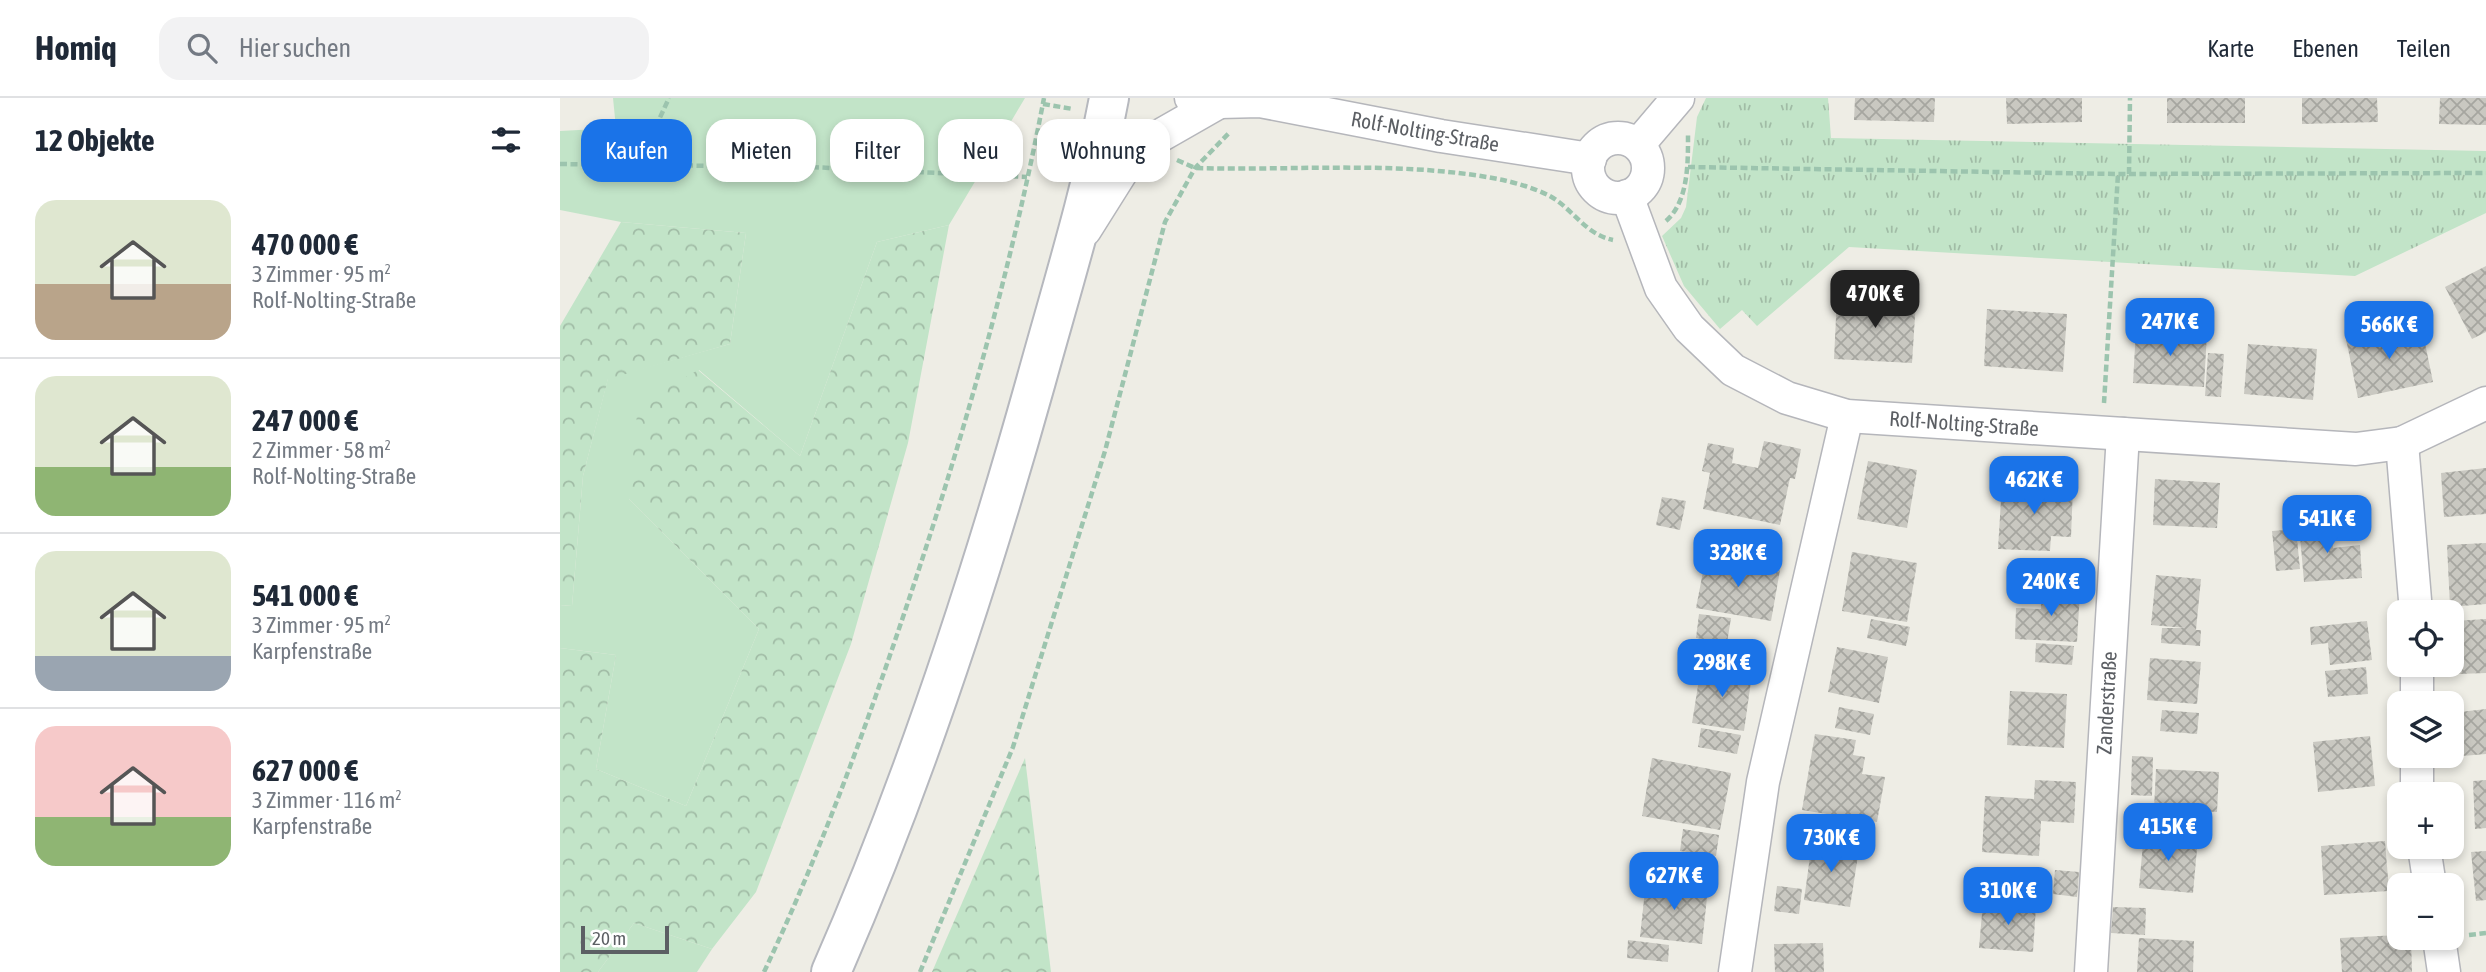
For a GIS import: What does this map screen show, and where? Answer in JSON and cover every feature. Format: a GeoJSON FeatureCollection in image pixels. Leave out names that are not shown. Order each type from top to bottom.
{"type":"FeatureCollection","features":[{"type":"Feature","properties":{"kind":"main road"},"geometry":{"type":"LineString","coordinates":[[831,972],[937,701],[1011,470],[1073,249],[1109,98]]}},
{"type":"Feature","properties":{"kind":"street"},"geometry":{"type":"LineString","coordinates":[[1638,145],[1678,98]]}},
{"type":"Feature","properties":{"kind":"street","name":"Rolf-Nolting-Straße"},"geometry":{"type":"LineString","coordinates":[[1073,249],[1129,160],[1205,100],[1258,99],[1441,136],[1590,159]]}},
{"type":"Feature","properties":{"kind":"street"},"geometry":{"type":"LineString","coordinates":[[1616,138],[1638,145],[1647,160],[1646,178],[1635,192],[1627,196],[1606,195],[1597,189],[1591,180],[1590,159],[1605,141],[1616,138]]}},
{"type":"Feature","properties":{"kind":"street","name":"Rolf-Nolting-Straße"},"geometry":{"type":"LineString","coordinates":[[1627,196],[1661,289],[1689,328],[1733,370],[1787,398],[1847,416],[2356,449],[2402,443],[2486,403]]}},
{"type":"Feature","properties":{"kind":"street"},"geometry":{"type":"LineString","coordinates":[[1735,972],[1763,782],[1847,416]]}},
{"type":"Feature","properties":{"kind":"street","name":"Zanderstraße"},"geometry":{"type":"LineString","coordinates":[[2091,972],[2113,433]]}},
{"type":"Feature","properties":{"kind":"street"},"geometry":{"type":"LineString","coordinates":[[2402,443],[2415,600]]}},
{"type":"Feature","properties":{"kind":"street"},"geometry":{"type":"LineString","coordinates":[[2441,950],[2444,972]]}},
{"type":"Feature","properties":{"kind":"path"},"geometry":{"type":"LineString","coordinates":[[659,119],[669,98]]}},
{"type":"Feature","properties":{"kind":"path"},"geometry":{"type":"LineString","coordinates":[[764,972],[834,806],[897,637],[968,416],[1044,98]]}},
{"type":"Feature","properties":{"kind":"path"},"geometry":{"type":"LineString","coordinates":[[2129,174],[2130,98]]}},
{"type":"Feature","properties":{"kind":"path"},"geometry":{"type":"LineString","coordinates":[[920,972],[1013,747],[1105,451],[1165,222],[1195,168],[1258,99]]}},
{"type":"Feature","properties":{"kind":"path"},"geometry":{"type":"LineString","coordinates":[[560,164],[581,164]]}},
{"type":"Feature","properties":{"kind":"path"},"geometry":{"type":"LineString","coordinates":[[692,166],[823,167],[1027,177]]}},
{"type":"Feature","properties":{"kind":"path"},"geometry":{"type":"LineString","coordinates":[[1688,167],[2118,174],[2486,173]]}},
{"type":"Feature","properties":{"kind":"path"},"geometry":{"type":"LineString","coordinates":[[1195,168],[1347,169]]}},
{"type":"Feature","properties":{"kind":"path"},"geometry":{"type":"LineString","coordinates":[[2113,433],[2118,174]]}},
{"type":"Feature","properties":{"kind":"green space"},"geometry":{"type":"Polygon","coordinates":[[[613,98],[1025,98],[1012,119],[938,119],[938,182],[975,182],[949,225],[877,242],[800,456],[699,370],[629,499],[759,629],[686,806],[596,769],[616,655],[560,648],[560,605],[572,606],[583,476],[608,378],[730,344],[746,233],[621,222],[560,210],[560,131],[581,130],[581,182],[692,182],[692,119],[615,119],[613,98]]]}},
{"type":"Feature","properties":{"kind":"green space"},"geometry":{"type":"Polygon","coordinates":[[[1706,98],[1828,98],[1831,138],[2486,151],[2486,213],[2355,276],[1849,247],[1757,326],[1742,310],[1720,329],[1684,286],[1662,236],[1681,218],[1686,207],[1697,117],[1706,98]]]}},
{"type":"Feature","properties":{"kind":"green space"},"geometry":{"type":"Polygon","coordinates":[[[621,222],[746,233],[730,344],[608,379],[583,476],[572,606],[560,605],[560,326],[621,222]]]}},
{"type":"Feature","properties":{"kind":"green space"},"geometry":{"type":"Polygon","coordinates":[[[949,225],[908,443],[851,644],[756,892],[712,949],[634,923],[598,972],[560,972],[560,648],[616,655],[596,769],[686,806],[759,629],[629,499],[638,404],[698,370],[800,456],[877,242],[949,225]]]}},
{"type":"Feature","properties":{"kind":"green space"},"geometry":{"type":"Polygon","coordinates":[[[1025,758],[1051,972],[932,972],[1025,758]]]}},
{"type":"Feature","properties":{"kind":"green space"},"geometry":{"type":"Polygon","coordinates":[[[634,923],[712,949],[697,972],[598,972],[634,923]]]}},
{"type":"Feature","properties":{"kind":"building"},"geometry":{"type":"Polygon","coordinates":[[[1855,98],[1935,98],[1934,122],[1854,120],[1855,98]]]}},
{"type":"Feature","properties":{"kind":"building"},"geometry":{"type":"Polygon","coordinates":[[[2006,98],[2082,98],[2082,122],[2007,124],[2006,98]]]}},
{"type":"Feature","properties":{"kind":"building"},"geometry":{"type":"Polygon","coordinates":[[[2167,98],[2245,98],[2245,123],[2167,123],[2167,98]]]}},
{"type":"Feature","properties":{"kind":"building"},"geometry":{"type":"Polygon","coordinates":[[[2302,98],[2377,98],[2378,122],[2302,124],[2302,98]]]}},
{"type":"Feature","properties":{"kind":"building"},"geometry":{"type":"Polygon","coordinates":[[[2440,98],[2486,98],[2486,125],[2439,124],[2440,98]]]}},
{"type":"Feature","properties":{"kind":"building"},"geometry":{"type":"Polygon","coordinates":[[[2486,266],[2486,332],[2472,339],[2445,287],[2486,266]]]}},
{"type":"Feature","properties":{"kind":"building"},"geometry":{"type":"Polygon","coordinates":[[[1837,297],[1916,301],[1912,363],[1834,359],[1837,297]]]}},
{"type":"Feature","properties":{"kind":"building"},"geometry":{"type":"Polygon","coordinates":[[[1987,309],[2067,314],[2063,372],[1984,366],[1987,309]]]}},
{"type":"Feature","properties":{"kind":"building"},"geometry":{"type":"Polygon","coordinates":[[[2421,324],[2433,382],[2358,398],[2346,339],[2421,324]]]}},
{"type":"Feature","properties":{"kind":"building"},"geometry":{"type":"Polygon","coordinates":[[[2136,328],[2207,332],[2204,387],[2133,383],[2136,328]]]}},
{"type":"Feature","properties":{"kind":"building"},"geometry":{"type":"Polygon","coordinates":[[[2248,344],[2317,349],[2313,400],[2244,394],[2248,344]]]}},
{"type":"Feature","properties":{"kind":"building"},"geometry":{"type":"Polygon","coordinates":[[[2208,353],[2224,354],[2221,397],[2205,396],[2208,353]]]}},
{"type":"Feature","properties":{"kind":"building"},"geometry":{"type":"Polygon","coordinates":[[[1764,441],[1801,449],[1795,479],[1790,478],[1780,525],[1703,509],[1710,473],[1702,471],[1708,443],[1734,448],[1732,463],[1758,468],[1764,441]]]}},
{"type":"Feature","properties":{"kind":"building"},"geometry":{"type":"Polygon","coordinates":[[[1868,461],[1917,470],[1907,528],[1857,519],[1868,461]]]}},
{"type":"Feature","properties":{"kind":"building"},"geometry":{"type":"Polygon","coordinates":[[[2486,468],[2486,514],[2444,517],[2441,473],[2486,468]]]}},
{"type":"Feature","properties":{"kind":"building"},"geometry":{"type":"Polygon","coordinates":[[[2155,479],[2220,483],[2217,528],[2153,525],[2155,479]]]}},
{"type":"Feature","properties":{"kind":"building"},"geometry":{"type":"Polygon","coordinates":[[[2002,484],[2073,487],[2071,537],[2051,536],[2050,551],[1998,549],[2002,484]]]}},
{"type":"Feature","properties":{"kind":"building"},"geometry":{"type":"Polygon","coordinates":[[[1662,497],[1686,501],[1680,530],[1656,525],[1662,497]]]}},
{"type":"Feature","properties":{"kind":"building"},"geometry":{"type":"Polygon","coordinates":[[[2331,521],[2333,548],[2360,545],[2362,578],[2304,582],[2299,524],[2331,521]]]}},
{"type":"Feature","properties":{"kind":"building"},"geometry":{"type":"Polygon","coordinates":[[[2296,529],[2300,569],[2276,571],[2272,531],[2296,529]]]}},
{"type":"Feature","properties":{"kind":"building"},"geometry":{"type":"Polygon","coordinates":[[[2486,543],[2486,604],[2464,606],[2464,600],[2450,600],[2447,545],[2486,543]]]}},
{"type":"Feature","properties":{"kind":"building"},"geometry":{"type":"Polygon","coordinates":[[[1852,552],[1917,563],[1907,622],[1842,611],[1852,552]]]}},
{"type":"Feature","properties":{"kind":"building"},"geometry":{"type":"Polygon","coordinates":[[[1706,556],[1780,570],[1771,621],[1696,608],[1706,556]]]}},
{"type":"Feature","properties":{"kind":"building"},"geometry":{"type":"Polygon","coordinates":[[[2156,575],[2201,579],[2196,630],[2201,630],[2200,646],[2161,643],[2162,628],[2186,628],[2151,625],[2156,575]]]}},
{"type":"Feature","properties":{"kind":"building"},"geometry":{"type":"Polygon","coordinates":[[[2042,589],[2080,591],[2077,642],[2015,639],[2016,608],[2041,609],[2042,589]]]}},
{"type":"Feature","properties":{"kind":"building"},"geometry":{"type":"Polygon","coordinates":[[[1699,614],[1731,618],[1727,643],[1696,638],[1699,614]]]}},
{"type":"Feature","properties":{"kind":"building"},"geometry":{"type":"Polygon","coordinates":[[[1871,619],[1910,627],[1906,646],[1867,638],[1871,619]]]}},
{"type":"Feature","properties":{"kind":"building"},"geometry":{"type":"Polygon","coordinates":[[[2486,619],[2486,673],[2464,674],[2464,620],[2486,619]]]}},
{"type":"Feature","properties":{"kind":"building"},"geometry":{"type":"Polygon","coordinates":[[[2367,621],[2372,660],[2330,665],[2328,643],[2311,645],[2310,627],[2367,621]]]}},
{"type":"Feature","properties":{"kind":"building"},"geometry":{"type":"Polygon","coordinates":[[[2036,643],[2074,646],[2072,665],[2035,662],[2036,643]]]}},
{"type":"Feature","properties":{"kind":"building"},"geometry":{"type":"Polygon","coordinates":[[[1837,647],[1888,657],[1879,703],[1828,692],[1837,647]]]}},
{"type":"Feature","properties":{"kind":"building"},"geometry":{"type":"Polygon","coordinates":[[[2150,658],[2201,662],[2197,704],[2147,700],[2150,658]]]}},
{"type":"Feature","properties":{"kind":"building"},"geometry":{"type":"Polygon","coordinates":[[[1701,667],[1752,674],[1744,731],[1692,723],[1701,667]]]}},
{"type":"Feature","properties":{"kind":"building"},"geometry":{"type":"Polygon","coordinates":[[[2366,667],[2368,694],[2328,697],[2325,671],[2366,667]]]}},
{"type":"Feature","properties":{"kind":"building"},"geometry":{"type":"Polygon","coordinates":[[[2010,691],[2067,694],[2064,748],[2007,745],[2010,691]]]}},
{"type":"Feature","properties":{"kind":"building"},"geometry":{"type":"Polygon","coordinates":[[[1839,707],[1874,714],[1870,735],[1835,728],[1839,707]]]}},
{"type":"Feature","properties":{"kind":"building"},"geometry":{"type":"Polygon","coordinates":[[[2486,709],[2486,754],[2464,756],[2464,712],[2486,709]]]}},
{"type":"Feature","properties":{"kind":"building"},"geometry":{"type":"Polygon","coordinates":[[[2162,710],[2199,713],[2197,734],[2160,731],[2162,710]]]}},
{"type":"Feature","properties":{"kind":"building"},"geometry":{"type":"Polygon","coordinates":[[[1701,728],[1741,735],[1737,754],[1698,747],[1701,728]]]}},
{"type":"Feature","properties":{"kind":"building"},"geometry":{"type":"Polygon","coordinates":[[[1815,734],[1856,740],[1853,755],[1865,757],[1862,774],[1885,777],[1877,822],[1802,810],[1815,734]]]}},
{"type":"Feature","properties":{"kind":"building"},"geometry":{"type":"Polygon","coordinates":[[[2370,736],[2375,786],[2318,792],[2313,742],[2370,736]]]}},
{"type":"Feature","properties":{"kind":"building"},"geometry":{"type":"Polygon","coordinates":[[[2132,756],[2153,757],[2152,796],[2131,795],[2132,756]]]}},
{"type":"Feature","properties":{"kind":"building"},"geometry":{"type":"Polygon","coordinates":[[[1652,758],[1731,773],[1720,830],[1642,816],[1652,758]]]}},
{"type":"Feature","properties":{"kind":"building"},"geometry":{"type":"Polygon","coordinates":[[[2156,769],[2219,772],[2217,812],[2154,809],[2156,769]]]}},
{"type":"Feature","properties":{"kind":"building"},"geometry":{"type":"Polygon","coordinates":[[[2035,780],[2076,782],[2074,823],[2041,821],[2039,856],[1982,852],[1985,796],[2034,799],[2035,780]]]}},
{"type":"Feature","properties":{"kind":"building"},"geometry":{"type":"Polygon","coordinates":[[[2486,780],[2486,828],[2475,829],[2473,781],[2486,780]]]}},
{"type":"Feature","properties":{"kind":"building"},"geometry":{"type":"Polygon","coordinates":[[[1683,829],[1719,835],[1716,856],[1680,851],[1683,829]]]}},
{"type":"Feature","properties":{"kind":"building"},"geometry":{"type":"Polygon","coordinates":[[[2144,832],[2198,838],[2193,893],[2139,888],[2144,832]]]}},
{"type":"Feature","properties":{"kind":"building"},"geometry":{"type":"Polygon","coordinates":[[[2385,841],[2387,891],[2324,895],[2321,846],[2385,841]]]}},
{"type":"Feature","properties":{"kind":"building"},"geometry":{"type":"Polygon","coordinates":[[[1812,842],[1859,849],[1850,907],[1804,900],[1812,842]]]}},
{"type":"Feature","properties":{"kind":"building"},"geometry":{"type":"Polygon","coordinates":[[[2486,851],[2486,900],[2476,901],[2471,852],[2486,851]]]}},
{"type":"Feature","properties":{"kind":"building"},"geometry":{"type":"Polygon","coordinates":[[[2055,870],[2079,872],[2077,897],[2053,894],[2055,870]]]}},
{"type":"Feature","properties":{"kind":"building"},"geometry":{"type":"Polygon","coordinates":[[[1646,881],[1708,888],[1702,944],[1640,937],[1646,881]]]}},
{"type":"Feature","properties":{"kind":"building"},"geometry":{"type":"Polygon","coordinates":[[[1777,886],[1802,889],[1799,914],[1774,911],[1777,886]]]}},
{"type":"Feature","properties":{"kind":"building"},"geometry":{"type":"Polygon","coordinates":[[[1983,902],[2036,906],[2033,952],[1979,948],[1983,902]]]}},
{"type":"Feature","properties":{"kind":"building"},"geometry":{"type":"Polygon","coordinates":[[[2113,907],[2146,908],[2145,935],[2111,933],[2113,907]]]}},
{"type":"Feature","properties":{"kind":"building"},"geometry":{"type":"Polygon","coordinates":[[[2387,936],[2387,950],[2411,950],[2412,972],[2342,972],[2340,938],[2387,936]]]}},
{"type":"Feature","properties":{"kind":"building"},"geometry":{"type":"Polygon","coordinates":[[[2139,938],[2194,941],[2193,972],[2137,972],[2139,938]]]}},
{"type":"Feature","properties":{"kind":"building"},"geometry":{"type":"Polygon","coordinates":[[[1628,940],[1669,945],[1668,962],[1627,958],[1628,940]]]}},
{"type":"Feature","properties":{"kind":"building"},"geometry":{"type":"Polygon","coordinates":[[[1823,943],[1824,972],[1775,972],[1774,944],[1823,943]]]}}]}
